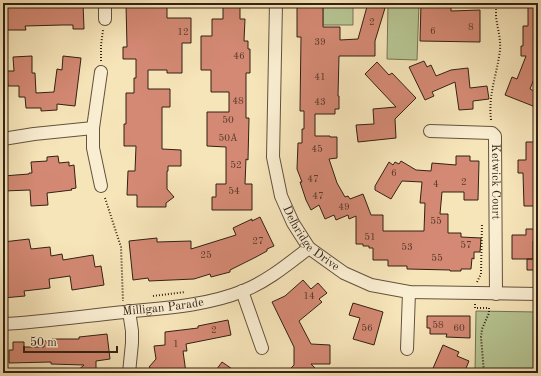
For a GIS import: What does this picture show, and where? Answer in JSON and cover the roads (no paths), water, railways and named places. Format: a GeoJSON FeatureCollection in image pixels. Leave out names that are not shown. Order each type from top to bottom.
{"type":"FeatureCollection","features":[{"type":"Feature","properties":{"kind":"street"},"geometry":{"type":"LineString","coordinates":[[105,3],[105,19]]}},
{"type":"Feature","properties":{"kind":"street","name":"Delbridge Drive"},"geometry":{"type":"LineString","coordinates":[[276,3],[273,157],[280,196],[293,224],[309,248],[344,273],[371,285],[409,292],[538,294]]}},
{"type":"Feature","properties":{"kind":"street"},"geometry":{"type":"LineString","coordinates":[[101,72],[93,128],[93,148],[101,186]]}},
{"type":"Feature","properties":{"kind":"street"},"geometry":{"type":"LineString","coordinates":[[3,139],[93,128]]}},
{"type":"Feature","properties":{"kind":"street","name":"Ketwick Court"},"geometry":{"type":"LineString","coordinates":[[430,130],[492,133],[495,136],[496,294]]}},
{"type":"Feature","properties":{"kind":"street","name":"Milligan Parade"},"geometry":{"type":"LineString","coordinates":[[3,324],[200,303],[220,299],[254,286],[269,278],[309,248]]}},
{"type":"Feature","properties":{"kind":"street"},"geometry":{"type":"LineString","coordinates":[[242,291],[262,348]]}},
{"type":"Feature","properties":{"kind":"street"},"geometry":{"type":"LineString","coordinates":[[407,348],[409,292]]}},
{"type":"Feature","properties":{"kind":"street"},"geometry":{"type":"LineString","coordinates":[[126,311],[132,331],[130,373]]}}]}
